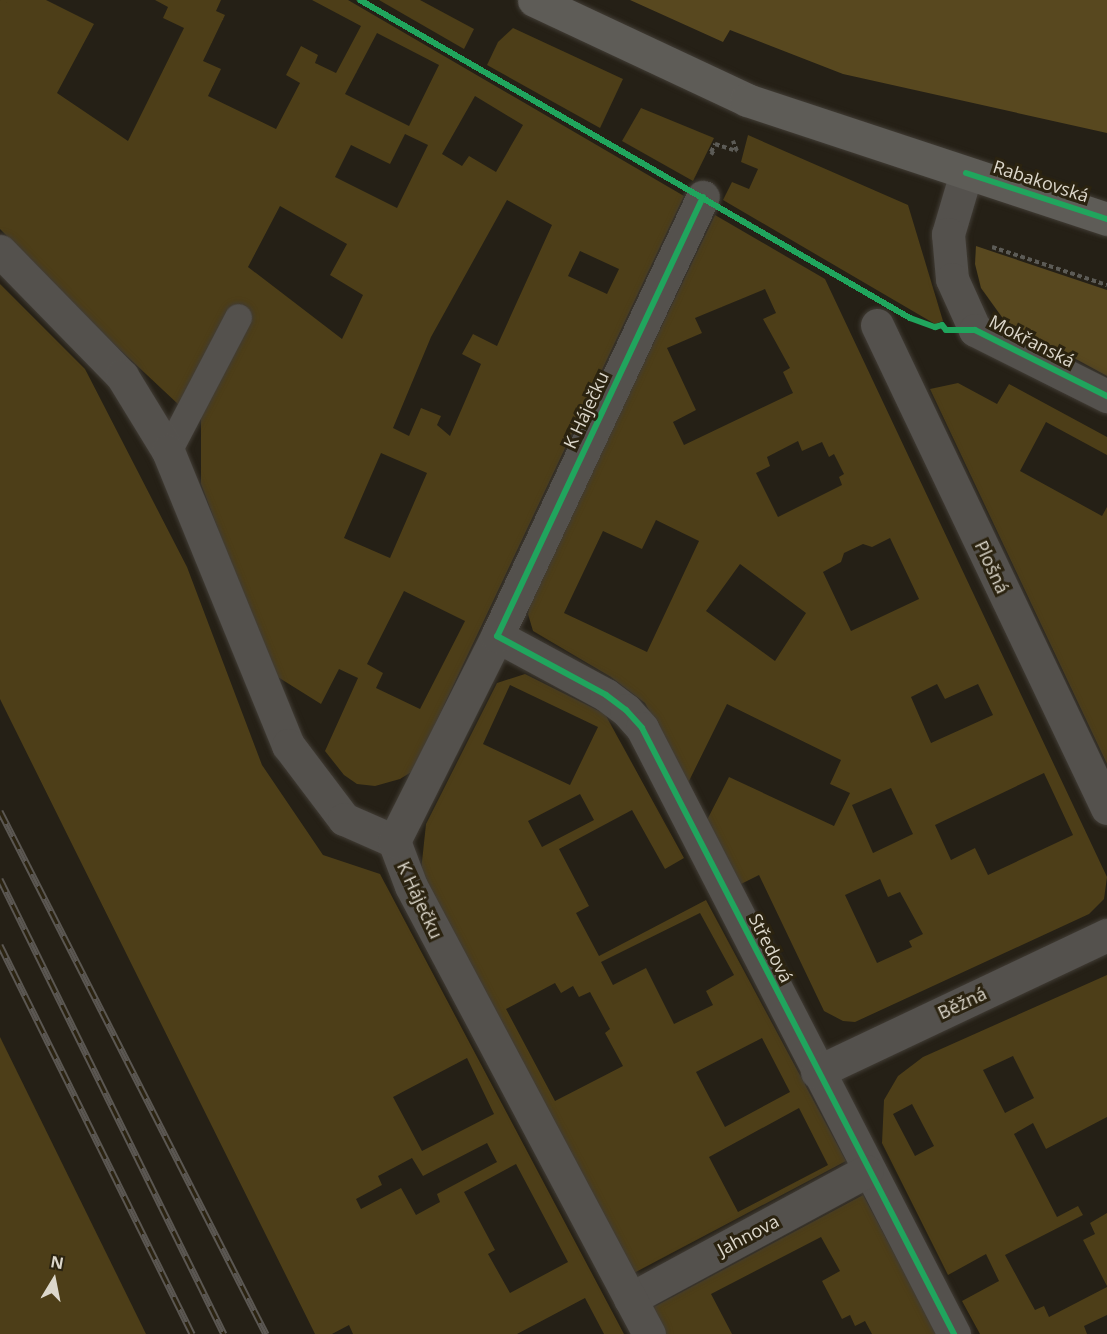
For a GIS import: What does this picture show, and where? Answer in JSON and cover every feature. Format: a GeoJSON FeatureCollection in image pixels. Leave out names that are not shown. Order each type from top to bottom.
{"type":"FeatureCollection","features":[{"type":"Feature","properties":{"kind":"main road","name":"Rabakovská"},"geometry":{"type":"LineString","coordinates":[[534,0],[747,100],[1107,219]]}},
{"type":"Feature","properties":{"kind":"street","name":"Mokřanská"},"geometry":{"type":"LineString","coordinates":[[966,173],[948,234],[952,279],[975,330],[1107,396]]}},
{"type":"Feature","properties":{"kind":"street","name":"K Háječku"},"geometry":{"type":"LineString","coordinates":[[648,1334],[411,886],[394,841],[497,636],[703,197]]}},
{"type":"Feature","properties":{"kind":"street"},"geometry":{"type":"LineString","coordinates":[[0,251],[122,376],[168,452],[288,745],[344,819],[394,841]]}},
{"type":"Feature","properties":{"kind":"street","name":"Plošná"},"geometry":{"type":"LineString","coordinates":[[877,325],[1107,808]]}},
{"type":"Feature","properties":{"kind":"street","name":"Středová"},"geometry":{"type":"LineString","coordinates":[[497,636],[606,695],[626,710],[642,728],[867,1171],[954,1334]]}},
{"type":"Feature","properties":{"kind":"street","name":"Běžná"},"geometry":{"type":"LineString","coordinates":[[817,1072],[1107,935]]}},
{"type":"Feature","properties":{"kind":"street","name":"Jahnova"},"geometry":{"type":"LineString","coordinates":[[630,1299],[867,1171]]}},
{"type":"Feature","properties":{"kind":"lane"},"geometry":{"type":"LineString","coordinates":[[168,452],[238,317]]}},
{"type":"Feature","properties":{"kind":"path"},"geometry":{"type":"LineString","coordinates":[[360,0],[604,144],[703,197],[868,294]]}},
{"type":"Feature","properties":{"kind":"path"},"geometry":{"type":"LineString","coordinates":[[948,234],[1107,285]]}},
{"type":"Feature","properties":{"kind":"shaded area"},"geometry":{"type":"Polygon","coordinates":[[[0,0],[46,0],[94,24],[57,93],[128,141],[184,28],[163,18],[168,7],[155,0],[221,0],[216,11],[225,15],[203,61],[221,69],[208,96],[276,129],[300,83],[286,75],[301,46],[318,55],[315,63],[336,73],[361,26],[312,0],[348,0],[684,196],[413,771],[400,779],[375,786],[357,784],[344,775],[325,751],[358,678],[339,669],[321,704],[273,674],[201,484],[201,417],[179,405],[115,345],[0,229],[0,0]],[[377,33],[345,94],[409,126],[439,65],[377,33]],[[475,96],[442,154],[462,166],[469,156],[496,172],[523,125],[475,96]],[[405,134],[390,164],[351,145],[335,177],[397,208],[428,145],[405,134]],[[507,200],[431,337],[393,428],[409,436],[421,408],[441,416],[437,425],[450,436],[481,364],[462,354],[473,334],[497,346],[552,225],[507,200]],[[280,206],[248,267],[342,339],[363,295],[330,275],[347,244],[280,206]],[[580,251],[568,276],[607,294],[619,269],[580,251]],[[381,453],[344,538],[390,558],[427,473],[381,453]],[[404,591],[367,664],[383,673],[376,688],[420,709],[465,621],[404,591]]]}},
{"type":"Feature","properties":{"kind":"shaded area"},"geometry":{"type":"Polygon","coordinates":[[[379,0],[420,0],[474,29],[464,49],[379,0]]]}},
{"type":"Feature","properties":{"kind":"shaded area"},"geometry":{"type":"Polygon","coordinates":[[[630,0],[1107,0],[1107,133],[843,74],[730,30],[723,42],[630,0]]]}},
{"type":"Feature","properties":{"kind":"shaded area"},"geometry":{"type":"Polygon","coordinates":[[[513,28],[623,79],[600,128],[487,65],[498,42],[513,28]]]}},
{"type":"Feature","properties":{"kind":"shaded area"},"geometry":{"type":"Polygon","coordinates":[[[641,108],[714,138],[693,181],[622,141],[641,108]]]}},
{"type":"Feature","properties":{"kind":"shaded area"},"geometry":{"type":"Polygon","coordinates":[[[748,135],[908,205],[943,321],[935,324],[723,200],[732,182],[749,189],[758,169],[741,162],[748,135]]]}},
{"type":"Feature","properties":{"kind":"shaded area"},"geometry":{"type":"Polygon","coordinates":[[[715,215],[825,279],[1107,877],[1104,899],[1089,914],[855,1022],[843,1021],[824,1011],[759,875],[741,884],[707,820],[729,777],[834,826],[850,793],[830,784],[841,760],[727,704],[688,783],[645,703],[611,677],[533,631],[528,614],[531,598],[715,215]],[[765,289],[695,318],[702,333],[667,348],[696,410],[673,422],[684,445],[793,393],[783,372],[790,368],[763,319],[776,313],[765,289]],[[798,441],[767,457],[770,466],[756,473],[778,517],[842,485],[839,477],[844,474],[834,454],[829,457],[822,442],[802,451],[798,441]],[[656,520],[642,549],[603,531],[564,613],[647,652],[699,541],[656,520]],[[890,538],[872,547],[863,544],[844,553],[841,562],[823,572],[851,631],[919,599],[890,538]],[[740,564],[706,611],[775,661],[806,613],[740,564]],[[937,684],[911,697],[931,743],[993,715],[978,684],[945,699],[937,684]],[[1044,773],[935,825],[951,860],[975,848],[988,875],[1073,835],[1044,773]],[[891,788],[852,805],[873,853],[913,834],[891,788]],[[880,879],[845,895],[877,963],[912,947],[909,941],[923,934],[900,892],[888,897],[880,879]]]}},
{"type":"Feature","properties":{"kind":"shaded area"},"geometry":{"type":"Polygon","coordinates":[[[976,246],[1107,290],[1107,376],[1004,320],[981,288],[975,264],[976,246]]]}},
{"type":"Feature","properties":{"kind":"shaded area"},"geometry":{"type":"Polygon","coordinates":[[[0,284],[85,369],[187,567],[262,765],[323,855],[380,874],[624,1334],[604,1334],[585,1298],[517,1334],[353,1334],[349,1325],[332,1334],[315,1334],[0,699],[0,284]],[[467,1058],[393,1097],[422,1151],[494,1114],[467,1058]],[[487,1143],[423,1176],[412,1158],[378,1176],[382,1185],[356,1199],[361,1209],[401,1188],[416,1215],[440,1202],[437,1194],[497,1162],[487,1143]],[[516,1164],[464,1192],[495,1250],[488,1254],[510,1293],[568,1262],[516,1164]]]}},
{"type":"Feature","properties":{"kind":"shaded area"},"geometry":{"type":"Polygon","coordinates":[[[958,383],[997,404],[1009,384],[1107,437],[1107,455],[1046,422],[1020,471],[1102,516],[1107,507],[1107,764],[930,389],[958,383]]]}},
{"type":"Feature","properties":{"kind":"shaded area"},"geometry":{"type":"Polygon","coordinates":[[[525,674],[605,714],[684,858],[665,869],[632,810],[559,849],[589,906],[576,913],[599,956],[706,900],[846,1161],[634,1273],[421,871],[426,824],[497,683],[525,674]],[[510,685],[483,744],[570,785],[598,727],[510,685]],[[580,794],[528,821],[542,847],[594,820],[580,794]],[[700,913],[601,962],[613,985],[646,968],[674,1024],[713,1005],[706,991],[734,975],[700,913]],[[555,983],[506,1009],[555,1101],[623,1066],[605,1033],[610,1029],[590,992],[579,997],[573,986],[561,993],[555,983]],[[762,1038],[696,1072],[725,1127],[790,1092],[762,1038]],[[799,1108],[709,1157],[738,1212],[828,1165],[799,1108]]]}},
{"type":"Feature","properties":{"kind":"shaded area"},"geometry":{"type":"Polygon","coordinates":[[[1107,975],[1107,1117],[1046,1149],[1033,1123],[1014,1134],[1057,1217],[1078,1206],[1083,1215],[1005,1255],[1035,1310],[1044,1306],[1049,1317],[1107,1287],[1107,1315],[1084,1326],[1087,1334],[980,1334],[962,1301],[999,1281],[986,1254],[948,1275],[882,1143],[884,1100],[898,1076],[923,1057],[1107,975]],[[1013,1056],[983,1070],[1005,1113],[1034,1098],[1013,1056]],[[912,1104],[893,1114],[915,1156],[934,1146],[912,1104]]]}},
{"type":"Feature","properties":{"kind":"shaded area"},"geometry":{"type":"Polygon","coordinates":[[[0,1037],[146,1334],[0,1334],[0,1037]]]}},
{"type":"Feature","properties":{"kind":"shaded area"},"geometry":{"type":"Polygon","coordinates":[[[863,1195],[937,1334],[872,1334],[865,1321],[855,1326],[850,1315],[842,1319],[822,1281],[840,1271],[821,1237],[711,1294],[732,1334],[666,1334],[652,1308],[863,1195]]]}},
{"type":"Feature","properties":{"kind":"shaded area"},"geometry":{"type":"Polygon","coordinates":[[[1107,1213],[1107,1286],[1083,1240],[1095,1234],[1090,1223],[1107,1213]]]}},
{"type":"Feature","properties":{"kind":"railway"},"geometry":{"type":"LineString","coordinates":[[0,811],[266,1334]]}},
{"type":"Feature","properties":{"kind":"railway"},"geometry":{"type":"LineString","coordinates":[[0,879],[224,1334]]}},
{"type":"Feature","properties":{"kind":"railway"},"geometry":{"type":"LineString","coordinates":[[0,945],[192,1334]]}},
{"type":"Feature","properties":{"kind":"cycle path"},"geometry":{"type":"LineString","coordinates":[[360,0],[910,318],[935,327],[942,325],[946,330],[975,330],[1107,396]]}},
{"type":"Feature","properties":{"kind":"cycle path"},"geometry":{"type":"LineString","coordinates":[[966,173],[1107,219]]}},
{"type":"Feature","properties":{"kind":"cycle path"},"geometry":{"type":"LineString","coordinates":[[703,197],[497,636],[606,695],[626,710],[642,728],[954,1334]]}}]}
